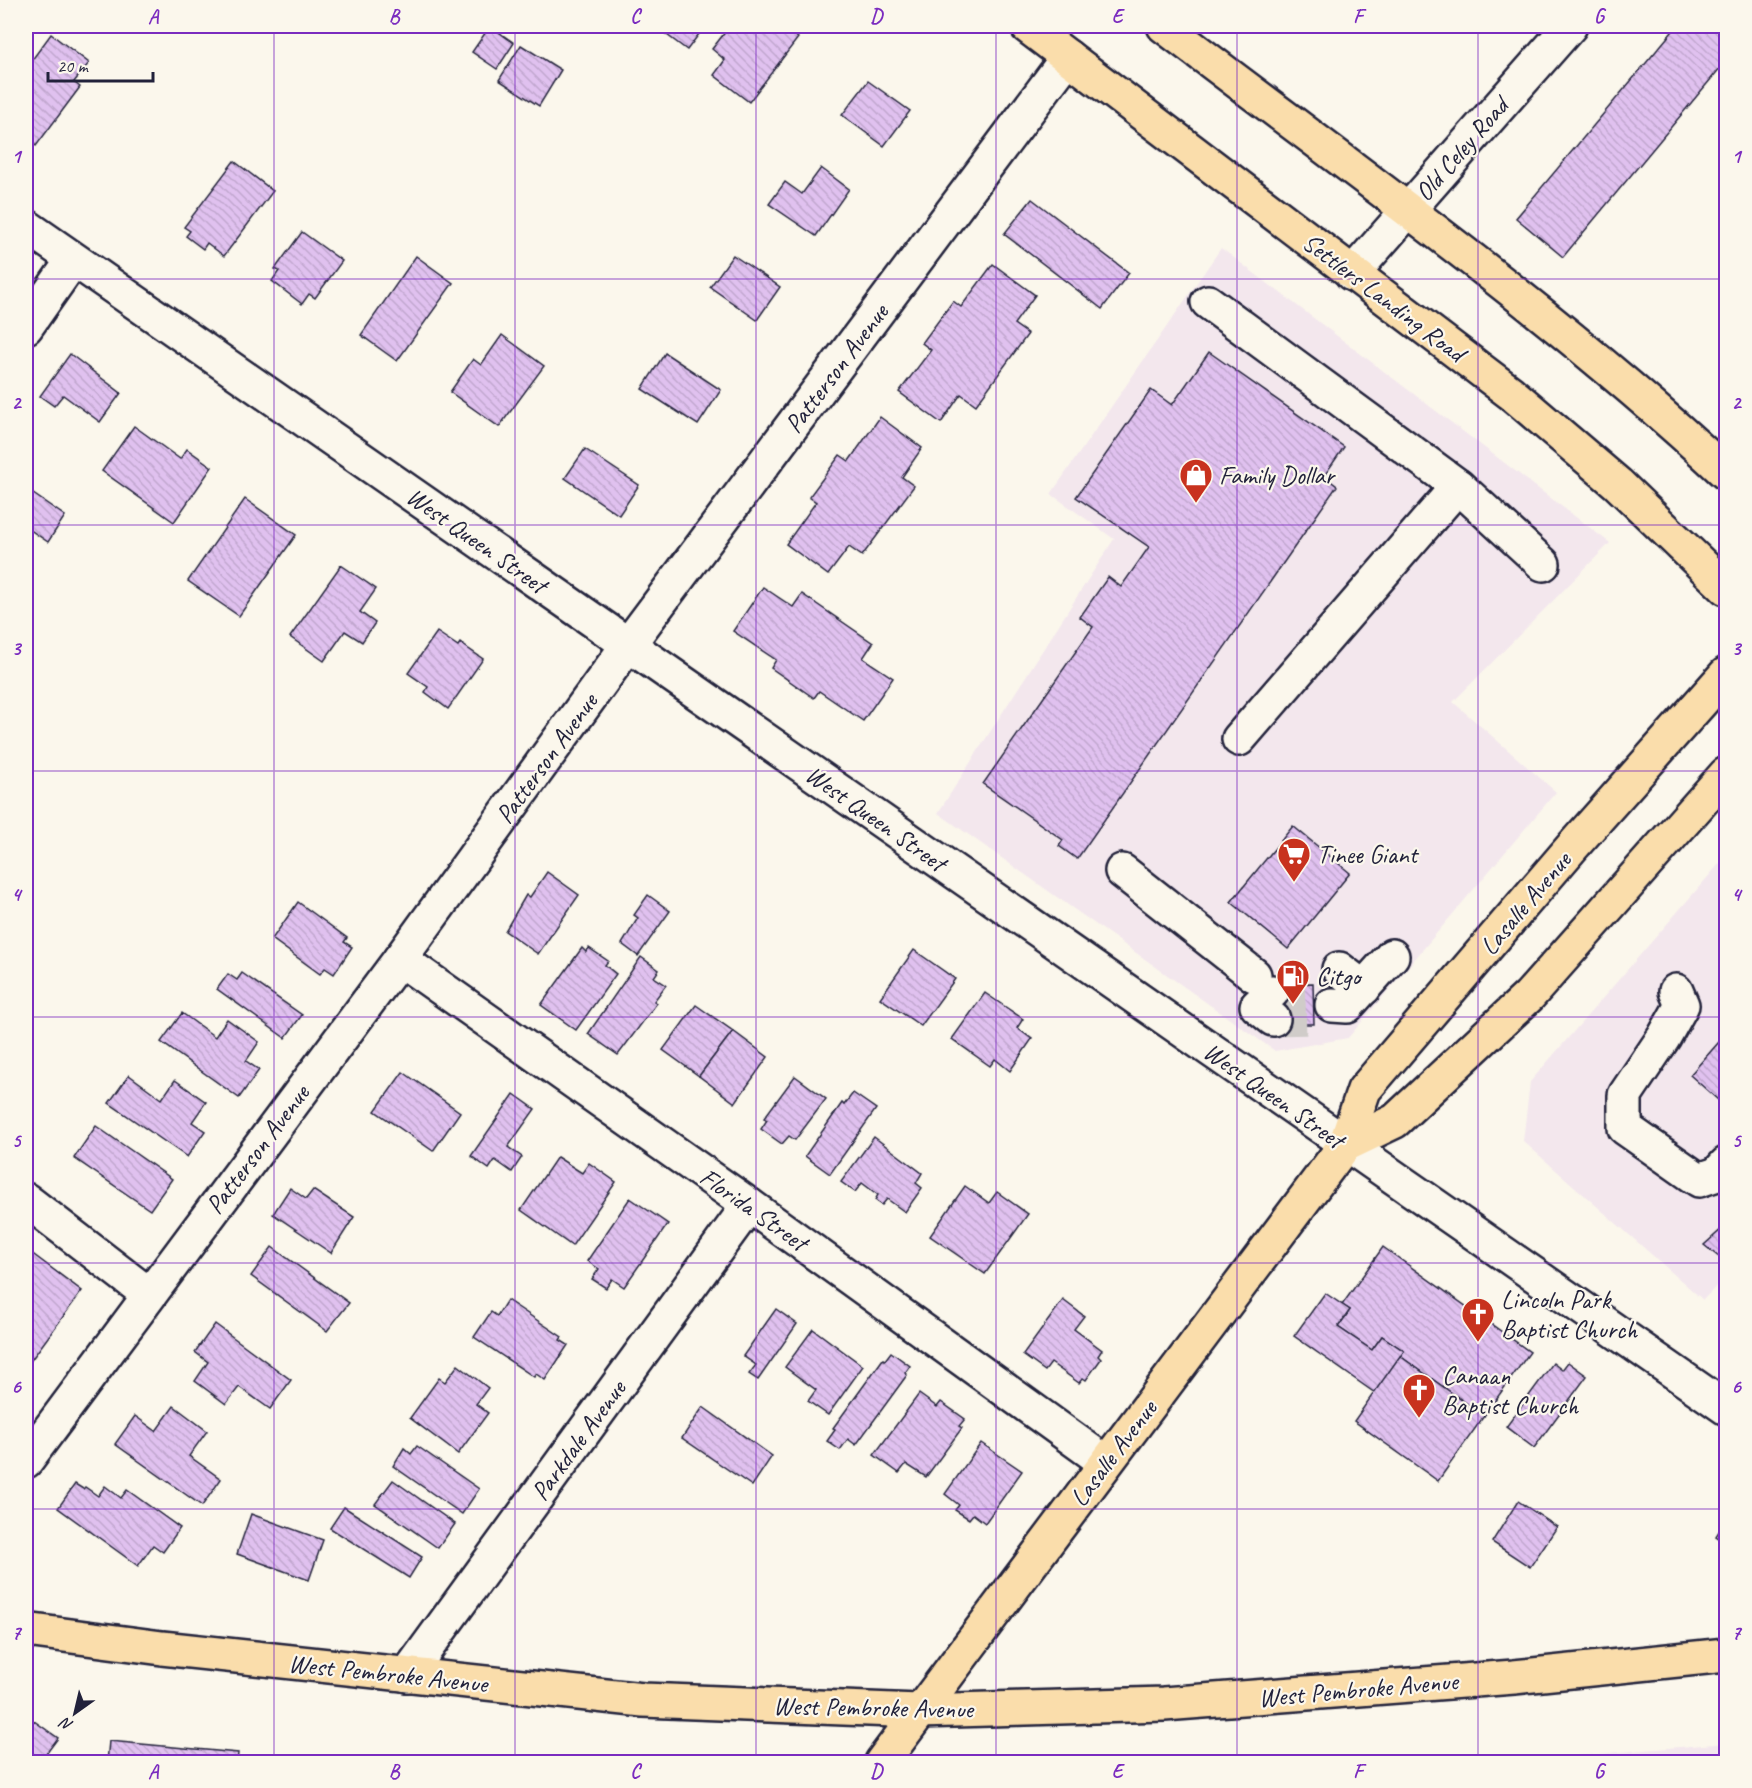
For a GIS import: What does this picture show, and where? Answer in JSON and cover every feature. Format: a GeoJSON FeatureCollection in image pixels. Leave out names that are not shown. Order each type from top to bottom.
{"type":"FeatureCollection","features":[{"type":"Feature","properties":{"kind":"main road","name":"Settlers Landing Road"},"geometry":{"type":"LineString","coordinates":[[1027,26],[1558,433],[1666,528],[1726,588]]}},
{"type":"Feature","properties":{"kind":"main road"},"geometry":{"type":"LineString","coordinates":[[1164,26],[1574,340],[1670,420],[1726,473]]}},
{"type":"Feature","properties":{"kind":"main road","name":"Lasalle Avenue"},"geometry":{"type":"LineString","coordinates":[[882,1762],[1345,1144],[1364,1090],[1573,846],[1726,675]]}},
{"type":"Feature","properties":{"kind":"main road","name":"Lasalle Avenue"},"geometry":{"type":"LineString","coordinates":[[1345,1144],[1395,1121],[1529,996],[1726,774]]}},
{"type":"Feature","properties":{"kind":"main road","name":"West Pembroke Avenue"},"geometry":{"type":"LineString","coordinates":[[26,1630],[643,1700],[920,1711],[1164,1704],[1514,1677],[1725,1654]]}},
{"type":"Feature","properties":{"kind":"street","name":"Old Celey Road"},"geometry":{"type":"LineString","coordinates":[[1352,274],[1570,26]]}},
{"type":"Feature","properties":{"kind":"street","name":"Patterson Avenue"},"geometry":{"type":"LineString","coordinates":[[26,1461],[148,1294],[400,959],[628,645],[1068,57]]}},
{"type":"Feature","properties":{"kind":"street","name":"West Queen Street"},"geometry":{"type":"LineString","coordinates":[[26,226],[1726,1408]]}},
{"type":"Feature","properties":{"kind":"street"},"geometry":{"type":"LineString","coordinates":[[26,327],[73,260]]}},
{"type":"Feature","properties":{"kind":"street"},"geometry":{"type":"LineString","coordinates":[[1208,302],[1458,486],[1543,564]]}},
{"type":"Feature","properties":{"kind":"street"},"geometry":{"type":"LineString","coordinates":[[1239,739],[1458,486]]}},
{"type":"Feature","properties":{"kind":"street"},"geometry":{"type":"LineString","coordinates":[[1122,871],[1259,997]]}},
{"type":"Feature","properties":{"kind":"street"},"geometry":{"type":"LineString","coordinates":[[1320,1005],[1347,1006],[1352,979],[1392,956]]}},
{"type":"Feature","properties":{"kind":"street","name":"Florida Street"},"geometry":{"type":"LineString","coordinates":[[400,959],[749,1205],[1105,1462]]}},
{"type":"Feature","properties":{"kind":"street"},"geometry":{"type":"LineString","coordinates":[[1676,991],[1682,1005],[1664,1037],[1625,1095],[1625,1128],[1699,1180],[1717,1174],[1726,1164]]}},
{"type":"Feature","properties":{"kind":"street"},"geometry":{"type":"LineString","coordinates":[[26,1200],[148,1294]]}},
{"type":"Feature","properties":{"kind":"street","name":"Parkdale Avenue"},"geometry":{"type":"LineString","coordinates":[[407,1675],[749,1205]]}},
{"type":"Feature","properties":{"kind":"shaded area"},"geometry":{"type":"Polygon","coordinates":[[[1221,248],[1610,543],[1453,702],[1556,792],[1348,1038],[1275,1051],[938,813],[1114,539],[1051,494],[1221,248]]]}},
{"type":"Feature","properties":{"kind":"shaded area"},"geometry":{"type":"Polygon","coordinates":[[[1726,856],[1726,1276],[1703,1300],[1523,1141],[1530,1082],[1726,856]]]}},
{"type":"Feature","properties":{"kind":"shaded area"},"geometry":{"type":"Polygon","coordinates":[[[1726,1743],[1726,1762],[1506,1762],[1726,1743]]]}},
{"type":"Feature","properties":{"kind":"building"},"geometry":{"type":"Polygon","coordinates":[[[490,26],[514,43],[497,69],[472,52],[490,26]]]}},
{"type":"Feature","properties":{"kind":"building"},"geometry":{"type":"Polygon","coordinates":[[[655,26],[705,26],[687,50],[655,26]]]}},
{"type":"Feature","properties":{"kind":"building"},"geometry":{"type":"Polygon","coordinates":[[[730,26],[781,26],[798,38],[749,102],[714,75],[725,60],[712,49],[730,26]]]}},
{"type":"Feature","properties":{"kind":"building"},"geometry":{"type":"Polygon","coordinates":[[[1677,26],[1726,26],[1726,61],[1563,257],[1516,218],[1677,26]]]}},
{"type":"Feature","properties":{"kind":"building"},"geometry":{"type":"Polygon","coordinates":[[[51,34],[89,63],[74,82],[80,87],[36,146],[26,138],[26,68],[51,34]]]}},
{"type":"Feature","properties":{"kind":"building"},"geometry":{"type":"Polygon","coordinates":[[[521,45],[561,70],[539,106],[499,80],[521,45]]]}},
{"type":"Feature","properties":{"kind":"building"},"geometry":{"type":"Polygon","coordinates":[[[868,81],[910,111],[884,146],[842,115],[868,81]]]}},
{"type":"Feature","properties":{"kind":"building"},"geometry":{"type":"Polygon","coordinates":[[[234,161],[273,191],[224,256],[207,243],[203,249],[186,236],[190,231],[184,227],[234,161]]]}},
{"type":"Feature","properties":{"kind":"building"},"geometry":{"type":"Polygon","coordinates":[[[821,168],[849,189],[816,236],[769,204],[785,182],[802,194],[821,168]]]}},
{"type":"Feature","properties":{"kind":"building"},"geometry":{"type":"Polygon","coordinates":[[[1032,199],[1129,273],[1102,309],[1004,234],[1032,199]]]}},
{"type":"Feature","properties":{"kind":"building"},"geometry":{"type":"Polygon","coordinates":[[[302,232],[342,261],[315,298],[309,294],[302,304],[272,281],[279,271],[275,269],[302,232]]]}},
{"type":"Feature","properties":{"kind":"building"},"geometry":{"type":"Polygon","coordinates":[[[733,255],[780,287],[757,320],[710,287],[733,255]]]}},
{"type":"Feature","properties":{"kind":"building"},"geometry":{"type":"Polygon","coordinates":[[[416,256],[453,283],[397,361],[361,335],[416,256]]]}},
{"type":"Feature","properties":{"kind":"building"},"geometry":{"type":"Polygon","coordinates":[[[993,264],[1035,295],[1014,324],[1028,334],[976,405],[961,394],[941,423],[899,392],[931,350],[922,343],[953,301],[961,307],[993,264]]]}},
{"type":"Feature","properties":{"kind":"building"},"geometry":{"type":"Polygon","coordinates":[[[502,335],[544,366],[499,427],[450,392],[473,359],[481,365],[502,335]]]}},
{"type":"Feature","properties":{"kind":"building"},"geometry":{"type":"Polygon","coordinates":[[[1209,352],[1344,447],[1324,476],[1337,486],[1077,859],[1059,846],[1063,840],[983,784],[1093,627],[1080,617],[1108,577],[1121,587],[1149,547],[1076,497],[1151,390],[1172,405],[1209,352]]]}},
{"type":"Feature","properties":{"kind":"building"},"geometry":{"type":"Polygon","coordinates":[[[665,353],[721,390],[698,425],[642,389],[665,353]]]}},
{"type":"Feature","properties":{"kind":"building"},"geometry":{"type":"Polygon","coordinates":[[[70,354],[121,393],[100,422],[63,395],[54,406],[40,396],[70,354]]]}},
{"type":"Feature","properties":{"kind":"building"},"geometry":{"type":"Polygon","coordinates":[[[880,417],[922,448],[902,477],[914,486],[862,556],[849,547],[828,575],[786,544],[816,502],[809,497],[840,455],[849,461],[880,417]]]}},
{"type":"Feature","properties":{"kind":"building"},"geometry":{"type":"Polygon","coordinates":[[[134,426],[180,459],[187,449],[212,467],[174,522],[102,471],[134,426]]]}},
{"type":"Feature","properties":{"kind":"building"},"geometry":{"type":"Polygon","coordinates":[[[585,449],[639,485],[619,515],[565,478],[585,449]]]}},
{"type":"Feature","properties":{"kind":"building"},"geometry":{"type":"Polygon","coordinates":[[[26,489],[65,516],[48,542],[26,527],[26,489]]]}},
{"type":"Feature","properties":{"kind":"building"},"geometry":{"type":"Polygon","coordinates":[[[245,499],[296,535],[239,616],[188,581],[245,499]]]}},
{"type":"Feature","properties":{"kind":"building"},"geometry":{"type":"Polygon","coordinates":[[[341,565],[376,589],[360,612],[375,623],[362,642],[345,631],[324,661],[290,637],[341,565]]]}},
{"type":"Feature","properties":{"kind":"building"},"geometry":{"type":"Polygon","coordinates":[[[763,587],[793,607],[802,594],[873,643],[863,658],[893,678],[863,721],[819,691],[814,698],[771,668],[776,660],[733,631],[763,587]]]}},
{"type":"Feature","properties":{"kind":"building"},"geometry":{"type":"Polygon","coordinates":[[[437,632],[458,646],[460,643],[483,659],[448,709],[425,692],[428,687],[408,673],[437,632]]]}},
{"type":"Feature","properties":{"kind":"building","name":"Tinee Giant"},"geometry":{"type":"Polygon","coordinates":[[[1293,826],[1350,873],[1288,949],[1231,902],[1293,826]]]}},
{"type":"Feature","properties":{"kind":"building"},"geometry":{"type":"Polygon","coordinates":[[[547,872],[579,895],[538,954],[505,931],[526,895],[530,897],[547,872]]]}},
{"type":"Feature","properties":{"kind":"building"},"geometry":{"type":"Polygon","coordinates":[[[648,895],[670,911],[638,956],[622,944],[638,918],[634,915],[648,895]]]}},
{"type":"Feature","properties":{"kind":"building"},"geometry":{"type":"Polygon","coordinates":[[[298,902],[347,938],[344,942],[352,947],[334,974],[325,968],[320,974],[272,939],[298,902]]]}},
{"type":"Feature","properties":{"kind":"building"},"geometry":{"type":"Polygon","coordinates":[[[582,948],[586,952],[589,948],[608,961],[605,965],[616,974],[576,1030],[541,1005],[582,948]]]}},
{"type":"Feature","properties":{"kind":"building"},"geometry":{"type":"Polygon","coordinates":[[[914,950],[955,979],[921,1026],[880,998],[914,950]]]}},
{"type":"Feature","properties":{"kind":"building"},"geometry":{"type":"Polygon","coordinates":[[[641,957],[659,970],[654,977],[666,985],[654,1001],[657,1003],[618,1055],[588,1034],[641,957]]]}},
{"type":"Feature","properties":{"kind":"building"},"geometry":{"type":"Polygon","coordinates":[[[242,973],[302,1015],[285,1038],[217,989],[228,974],[237,980],[242,973]]]}},
{"type":"Feature","properties":{"kind":"building","name":"Citgo"},"geometry":{"type":"Polygon","coordinates":[[[1313,983],[1314,1024],[1273,1024],[1272,984],[1313,983]]]}},
{"type":"Feature","properties":{"kind":"building"},"geometry":{"type":"Polygon","coordinates":[[[985,993],[1023,1019],[1017,1028],[1032,1039],[1010,1071],[995,1059],[990,1066],[952,1039],[985,993]]]}},
{"type":"Feature","properties":{"kind":"building"},"geometry":{"type":"Polygon","coordinates":[[[696,1005],[733,1031],[699,1076],[663,1050],[696,1005]]]}},
{"type":"Feature","properties":{"kind":"building"},"geometry":{"type":"Polygon","coordinates":[[[182,1013],[215,1037],[227,1019],[259,1042],[246,1061],[259,1070],[239,1098],[161,1042],[182,1013]]]}},
{"type":"Feature","properties":{"kind":"building"},"geometry":{"type":"Polygon","coordinates":[[[733,1031],[768,1057],[735,1103],[699,1076],[733,1031]]]}},
{"type":"Feature","properties":{"kind":"building"},"geometry":{"type":"Polygon","coordinates":[[[1726,1034],[1726,1107],[1690,1075],[1726,1034]]]}},
{"type":"Feature","properties":{"kind":"building"},"geometry":{"type":"Polygon","coordinates":[[[403,1072],[460,1112],[433,1151],[375,1111],[403,1072]]]}},
{"type":"Feature","properties":{"kind":"building"},"geometry":{"type":"Polygon","coordinates":[[[129,1075],[162,1099],[175,1080],[206,1102],[192,1122],[205,1131],[187,1157],[109,1103],[129,1075]]]}},
{"type":"Feature","properties":{"kind":"building"},"geometry":{"type":"Polygon","coordinates":[[[795,1076],[826,1099],[795,1140],[789,1136],[782,1144],[761,1129],[767,1120],[764,1118],[795,1076]]]}},
{"type":"Feature","properties":{"kind":"building"},"geometry":{"type":"Polygon","coordinates":[[[853,1093],[876,1109],[830,1174],[805,1156],[842,1103],[844,1105],[853,1093]]]}},
{"type":"Feature","properties":{"kind":"building"},"geometry":{"type":"Polygon","coordinates":[[[514,1094],[535,1109],[508,1147],[522,1157],[512,1172],[495,1160],[489,1169],[471,1156],[514,1094]]]}},
{"type":"Feature","properties":{"kind":"building"},"geometry":{"type":"Polygon","coordinates":[[[96,1126],[172,1179],[150,1210],[74,1158],[96,1126]]]}},
{"type":"Feature","properties":{"kind":"building"},"geometry":{"type":"Polygon","coordinates":[[[874,1137],[922,1173],[916,1183],[922,1188],[905,1212],[887,1199],[882,1205],[875,1200],[878,1195],[862,1183],[855,1192],[841,1182],[874,1137]]]}},
{"type":"Feature","properties":{"kind":"building"},"geometry":{"type":"Polygon","coordinates":[[[557,1157],[582,1173],[589,1163],[616,1182],[572,1246],[521,1210],[557,1157]]]}},
{"type":"Feature","properties":{"kind":"building"},"geometry":{"type":"Polygon","coordinates":[[[965,1186],[989,1203],[997,1192],[1028,1214],[985,1274],[930,1236],[965,1186]]]}},
{"type":"Feature","properties":{"kind":"building"},"geometry":{"type":"Polygon","coordinates":[[[290,1188],[306,1199],[313,1190],[354,1217],[331,1253],[273,1214],[290,1188]]]}},
{"type":"Feature","properties":{"kind":"building"},"geometry":{"type":"Polygon","coordinates":[[[630,1198],[668,1224],[624,1287],[612,1279],[606,1288],[592,1279],[599,1269],[587,1261],[630,1198]]]}},
{"type":"Feature","properties":{"kind":"building"},"geometry":{"type":"Polygon","coordinates":[[[1724,1227],[1726,1229],[1725,1262],[1704,1245],[1724,1227]]]}},
{"type":"Feature","properties":{"kind":"building"},"geometry":{"type":"Polygon","coordinates":[[[272,1247],[349,1303],[327,1331],[251,1276],[272,1247]]]}},
{"type":"Feature","properties":{"kind":"building"},"geometry":{"type":"Polygon","coordinates":[[[1383,1247],[1530,1352],[1484,1416],[1400,1356],[1404,1351],[1382,1336],[1372,1350],[1338,1327],[1350,1310],[1342,1305],[1383,1247]]]}},
{"type":"Feature","properties":{"kind":"building"},"geometry":{"type":"Polygon","coordinates":[[[26,1249],[82,1291],[26,1367],[26,1249]]]}},
{"type":"Feature","properties":{"kind":"building"},"geometry":{"type":"Polygon","coordinates":[[[1325,1293],[1350,1310],[1338,1327],[1372,1350],[1382,1336],[1404,1351],[1375,1393],[1294,1336],[1325,1293]]]}},
{"type":"Feature","properties":{"kind":"building"},"geometry":{"type":"Polygon","coordinates":[[[507,1300],[562,1337],[560,1340],[568,1345],[545,1380],[536,1374],[534,1377],[474,1337],[491,1312],[497,1316],[507,1300]]]}},
{"type":"Feature","properties":{"kind":"building"},"geometry":{"type":"Polygon","coordinates":[[[1063,1300],[1084,1316],[1074,1329],[1102,1350],[1098,1356],[1101,1359],[1086,1380],[1083,1378],[1079,1383],[1051,1363],[1045,1371],[1023,1355],[1063,1300]]]}},
{"type":"Feature","properties":{"kind":"building"},"geometry":{"type":"Polygon","coordinates":[[[776,1309],[797,1324],[758,1380],[749,1374],[756,1365],[743,1356],[776,1309]]]}},
{"type":"Feature","properties":{"kind":"building"},"geometry":{"type":"Polygon","coordinates":[[[215,1324],[291,1380],[270,1409],[239,1387],[226,1404],[195,1381],[208,1362],[195,1352],[215,1324]]]}},
{"type":"Feature","properties":{"kind":"building"},"geometry":{"type":"Polygon","coordinates":[[[813,1329],[863,1366],[828,1415],[808,1401],[816,1390],[785,1367],[813,1329]]]}},
{"type":"Feature","properties":{"kind":"building"},"geometry":{"type":"Polygon","coordinates":[[[891,1352],[910,1366],[905,1373],[907,1375],[856,1445],[848,1439],[840,1450],[827,1441],[835,1430],[833,1428],[883,1359],[885,1360],[891,1352]]]}},
{"type":"Feature","properties":{"kind":"building","name":"Canaan Baptist Church"},"geometry":{"type":"Polygon","coordinates":[[[1400,1356],[1484,1416],[1438,1481],[1354,1421],[1400,1356]]]}},
{"type":"Feature","properties":{"kind":"building"},"geometry":{"type":"Polygon","coordinates":[[[1568,1362],[1587,1376],[1534,1448],[1506,1427],[1553,1363],[1562,1370],[1568,1362]]]}},
{"type":"Feature","properties":{"kind":"building"},"geometry":{"type":"Polygon","coordinates":[[[458,1365],[488,1388],[476,1404],[488,1413],[458,1454],[410,1418],[439,1378],[445,1382],[458,1365]]]}},
{"type":"Feature","properties":{"kind":"building"},"geometry":{"type":"Polygon","coordinates":[[[919,1394],[937,1407],[941,1402],[965,1419],[959,1426],[962,1428],[926,1477],[906,1464],[899,1473],[874,1455],[919,1394]]]}},
{"type":"Feature","properties":{"kind":"building"},"geometry":{"type":"Polygon","coordinates":[[[174,1406],[207,1431],[189,1456],[221,1479],[202,1506],[115,1444],[135,1416],[156,1431],[174,1406]]]}},
{"type":"Feature","properties":{"kind":"building"},"geometry":{"type":"Polygon","coordinates":[[[703,1407],[772,1456],[752,1486],[682,1438],[703,1407]]]}},
{"type":"Feature","properties":{"kind":"building"},"geometry":{"type":"Polygon","coordinates":[[[981,1443],[1022,1471],[985,1523],[973,1514],[969,1519],[955,1510],[959,1505],[945,1494],[981,1443]]]}},
{"type":"Feature","properties":{"kind":"building"},"geometry":{"type":"Polygon","coordinates":[[[417,1446],[479,1489],[462,1514],[393,1466],[404,1448],[411,1454],[417,1446]]]}},
{"type":"Feature","properties":{"kind":"building"},"geometry":{"type":"Polygon","coordinates":[[[393,1480],[455,1524],[438,1548],[375,1504],[393,1480]]]}},
{"type":"Feature","properties":{"kind":"building"},"geometry":{"type":"Polygon","coordinates":[[[75,1484],[83,1489],[85,1487],[98,1496],[105,1486],[121,1498],[127,1490],[180,1528],[163,1552],[153,1545],[138,1566],[58,1508],[75,1484]]]}},
{"type":"Feature","properties":{"kind":"building"},"geometry":{"type":"Polygon","coordinates":[[[1518,1501],[1557,1527],[1530,1567],[1492,1542],[1518,1501]]]}},
{"type":"Feature","properties":{"kind":"building"},"geometry":{"type":"Polygon","coordinates":[[[344,1507],[422,1557],[409,1578],[330,1528],[344,1507]]]}},
{"type":"Feature","properties":{"kind":"building"},"geometry":{"type":"Polygon","coordinates":[[[251,1514],[323,1540],[309,1580],[237,1554],[251,1514]]]}},
{"type":"Feature","properties":{"kind":"building"},"geometry":{"type":"Polygon","coordinates":[[[1726,1520],[1726,1543],[1716,1536],[1726,1520]]]}},
{"type":"Feature","properties":{"kind":"building"},"geometry":{"type":"Polygon","coordinates":[[[27,1716],[58,1738],[40,1762],[26,1762],[27,1716]]]}},
{"type":"Feature","properties":{"kind":"building"},"geometry":{"type":"Polygon","coordinates":[[[109,1741],[238,1753],[237,1762],[107,1762],[109,1741]]]}},
{"type":"Feature","properties":{"kind":"tunnel"},"geometry":{"type":"LineString","coordinates":[[1272,992],[1313,991]]}},
{"type":"Feature","properties":{"kind":"tunnel"},"geometry":{"type":"LineString","coordinates":[[1273,1019],[1314,1018]]}},
{"type":"Feature","properties":{"kind":"place","name":"Family Dollar"},"geometry":{"type":"Point","coordinates":[1196,504]}},
{"type":"Feature","properties":{"kind":"place","name":"Tinee Giant"},"geometry":{"type":"Point","coordinates":[1294,883]}},
{"type":"Feature","properties":{"kind":"place","name":"Citgo"},"geometry":{"type":"Point","coordinates":[1293,1005]}},
{"type":"Feature","properties":{"kind":"place","name":"Lincoln Park Baptist Church"},"geometry":{"type":"Point","coordinates":[1478,1343]}},
{"type":"Feature","properties":{"kind":"place","name":"Canaan Baptist Church"},"geometry":{"type":"Point","coordinates":[1419,1419]}}]}
